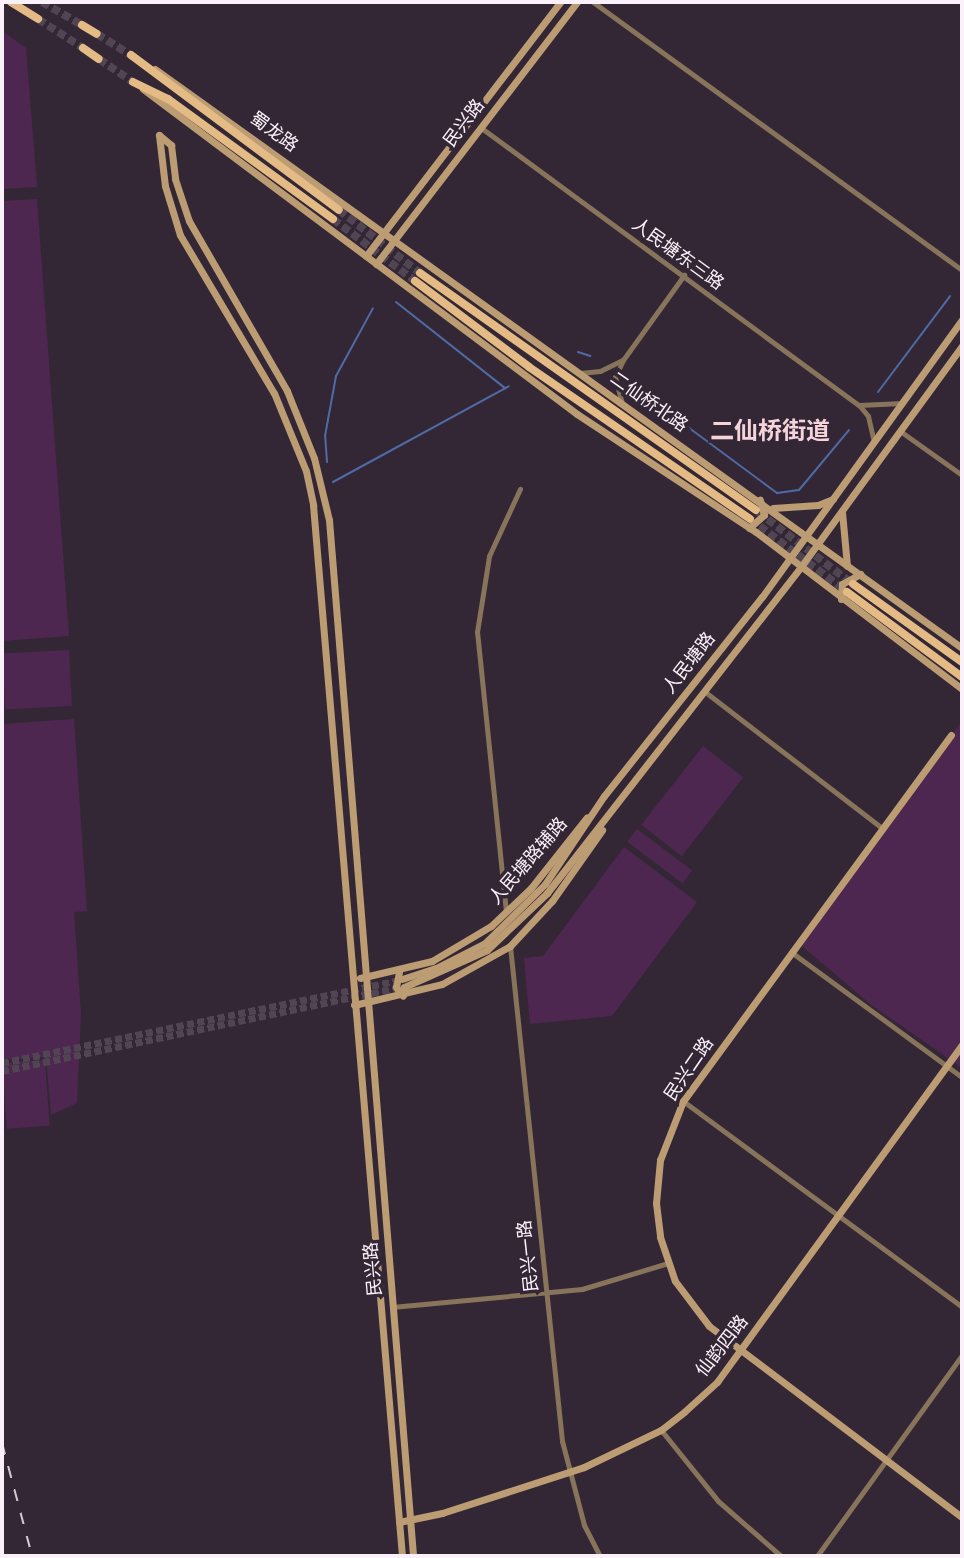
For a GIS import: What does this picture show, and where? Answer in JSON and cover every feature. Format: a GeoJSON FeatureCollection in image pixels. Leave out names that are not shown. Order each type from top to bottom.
{"type":"FeatureCollection","features":[{"type":"Feature","properties":{"kind":"main road"},"geometry":{"type":"LineString","coordinates":[[11,2],[38,19]]}},
{"type":"Feature","properties":{"kind":"main road"},"geometry":{"type":"LineString","coordinates":[[82,25],[97,34]]}},
{"type":"Feature","properties":{"kind":"main road"},"geometry":{"type":"LineString","coordinates":[[83,48],[99,59]]}},
{"type":"Feature","properties":{"kind":"main road","name":"蜀龙路"},"geometry":{"type":"LineString","coordinates":[[131,55],[143,62],[167,85],[339,210]]}},
{"type":"Feature","properties":{"kind":"main road","name":"蜀龙路"},"geometry":{"type":"LineString","coordinates":[[132,82],[168,99],[333,219]]}},
{"type":"Feature","properties":{"kind":"main road"},"geometry":{"type":"LineString","coordinates":[[420,273],[756,510]]}},
{"type":"Feature","properties":{"kind":"main road"},"geometry":{"type":"LineString","coordinates":[[415,282],[529,367],[750,519]]}},
{"type":"Feature","properties":{"kind":"main road"},"geometry":{"type":"LineString","coordinates":[[847,592],[962,662]]}},
{"type":"Feature","properties":{"kind":"main road"},"geometry":{"type":"LineString","coordinates":[[847,592],[962,677]]}},
{"type":"Feature","properties":{"kind":"street","name":"民兴路"},"geometry":{"type":"LineString","coordinates":[[366,256],[560,2]]}},
{"type":"Feature","properties":{"kind":"street","name":"民兴路"},"geometry":{"type":"LineString","coordinates":[[376,264],[576,2]]}},
{"type":"Feature","properties":{"kind":"street"},"geometry":{"type":"LineString","coordinates":[[593,2],[962,270]]}},
{"type":"Feature","properties":{"kind":"street","name":"蜀龙路"},"geometry":{"type":"LineString","coordinates":[[143,62],[385,231]]}},
{"type":"Feature","properties":{"kind":"street","name":"蜀龙路"},"geometry":{"type":"LineString","coordinates":[[142,88],[577,414],[800,568],[847,592],[962,689]]}},
{"type":"Feature","properties":{"kind":"street","name":"人民塘东三路"},"geometry":{"type":"LineString","coordinates":[[480,127],[859,405]]}},
{"type":"Feature","properties":{"kind":"street","name":"民兴路"},"geometry":{"type":"LineString","coordinates":[[402,1556],[316,531],[306,471],[274,393],[180,234],[165,186],[159,135],[171,145],[175,179],[189,221],[287,391],[324,493],[333,558],[363,978],[413,1556]]}},
{"type":"Feature","properties":{"kind":"street","name":"二仙桥北路"},"geometry":{"type":"LineString","coordinates":[[385,231],[580,373],[760,499],[847,567],[861,574],[962,648]]}},
{"type":"Feature","properties":{"kind":"street"},"geometry":{"type":"LineString","coordinates":[[622,403],[615,377],[623,360],[684,275]]}},
{"type":"Feature","properties":{"kind":"street","name":"人民塘路"},"geometry":{"type":"LineString","coordinates":[[401,980],[457,958],[500,931],[545,884],[604,796],[789,558],[962,320]]}},
{"type":"Feature","properties":{"kind":"street","name":"人民塘路"},"geometry":{"type":"LineString","coordinates":[[401,980],[462,964],[505,937],[608,818],[800,568],[962,346]]}},
{"type":"Feature","properties":{"kind":"street"},"geometry":{"type":"LineString","coordinates":[[580,373],[600,371],[623,360]]}},
{"type":"Feature","properties":{"kind":"street"},"geometry":{"type":"LineString","coordinates":[[859,405],[902,403]]}},
{"type":"Feature","properties":{"kind":"street"},"geometry":{"type":"LineString","coordinates":[[859,405],[868,416],[874,443]]}},
{"type":"Feature","properties":{"kind":"street"},"geometry":{"type":"LineString","coordinates":[[900,431],[962,475]]}},
{"type":"Feature","properties":{"kind":"street"},"geometry":{"type":"LineString","coordinates":[[506,912],[477,632],[489,556],[520,489]]}},
{"type":"Feature","properties":{"kind":"street"},"geometry":{"type":"LineString","coordinates":[[771,508],[818,505],[834,498]]}},
{"type":"Feature","properties":{"kind":"street"},"geometry":{"type":"LineString","coordinates":[[745,528],[755,527],[764,514],[760,499]]}},
{"type":"Feature","properties":{"kind":"street"},"geometry":{"type":"LineString","coordinates":[[843,508],[840,522],[847,567]]}},
{"type":"Feature","properties":{"kind":"street"},"geometry":{"type":"LineString","coordinates":[[847,592],[842,584],[851,575],[861,574]]}},
{"type":"Feature","properties":{"kind":"street"},"geometry":{"type":"LineString","coordinates":[[704,691],[882,828]]}},
{"type":"Feature","properties":{"kind":"street","name":"民兴二路"},"geometry":{"type":"LineString","coordinates":[[951,734],[683,1101],[668,1134],[657,1184],[657,1218],[668,1263],[702,1318],[739,1352],[962,1517]]}},
{"type":"Feature","properties":{"kind":"street","name":"人民塘路辅路"},"geometry":{"type":"LineString","coordinates":[[352,979],[401,980],[457,950],[506,912],[604,796]]}},
{"type":"Feature","properties":{"kind":"street"},"geometry":{"type":"LineString","coordinates":[[354,1005],[403,996],[442,984],[510,946],[552,901],[608,818]]}},
{"type":"Feature","properties":{"kind":"street","name":"民兴一路"},"geometry":{"type":"LineString","coordinates":[[510,946],[568,1472],[584,1525],[600,1556]]}},
{"type":"Feature","properties":{"kind":"street"},"geometry":{"type":"LineString","coordinates":[[791,952],[962,1077]]}},
{"type":"Feature","properties":{"kind":"street"},"geometry":{"type":"LineString","coordinates":[[401,980],[396,987],[403,996]]}},
{"type":"Feature","properties":{"kind":"street","name":"仙韵四路"},"geometry":{"type":"LineString","coordinates":[[399,1522],[411,1521],[568,1472],[612,1456],[661,1430],[717,1382],[962,1045]]}},
{"type":"Feature","properties":{"kind":"street"},"geometry":{"type":"LineString","coordinates":[[683,1101],[962,1307]]}},
{"type":"Feature","properties":{"kind":"street"},"geometry":{"type":"LineString","coordinates":[[380,1308],[582,1289],[668,1263]]}},
{"type":"Feature","properties":{"kind":"street"},"geometry":{"type":"LineString","coordinates":[[817,1556],[962,1355]]}},
{"type":"Feature","properties":{"kind":"street"},"geometry":{"type":"LineString","coordinates":[[661,1430],[718,1502],[780,1556]]}},
{"type":"Feature","properties":{"kind":"shaded area"},"geometry":{"type":"Polygon","coordinates":[[[2,31],[26,48],[37,187],[2,189],[2,31]]]}},
{"type":"Feature","properties":{"kind":"shaded area"},"geometry":{"type":"Polygon","coordinates":[[[37,199],[69,636],[2,641],[2,201],[37,199]]]}},
{"type":"Feature","properties":{"kind":"shaded area"},"geometry":{"type":"Polygon","coordinates":[[[69,650],[72,706],[5,709],[2,654],[69,650]]]}},
{"type":"Feature","properties":{"kind":"shaded area"},"geometry":{"type":"Polygon","coordinates":[[[74,719],[87,911],[74,912],[81,1013],[77,1103],[51,1115],[46,1057],[2,1060],[2,724],[74,719]]]}},
{"type":"Feature","properties":{"kind":"shaded area"},"geometry":{"type":"Polygon","coordinates":[[[962,721],[962,1068],[870,1004],[802,946],[962,721]]]}},
{"type":"Feature","properties":{"kind":"shaded area"},"geometry":{"type":"Polygon","coordinates":[[[703,746],[743,777],[682,856],[641,825],[703,746]]]}},
{"type":"Feature","properties":{"kind":"shaded area"},"geometry":{"type":"Polygon","coordinates":[[[637,829],[692,871],[682,883],[627,842],[637,829]]]}},
{"type":"Feature","properties":{"kind":"shaded area"},"geometry":{"type":"Polygon","coordinates":[[[624,847],[697,902],[612,1016],[530,1024],[524,958],[543,956],[624,847]]]}},
{"type":"Feature","properties":{"kind":"shaded area"},"geometry":{"type":"Polygon","coordinates":[[[45,1060],[50,1126],[7,1129],[2,1063],[45,1060]]]}},
{"type":"Feature","properties":{"kind":"waterway"},"geometry":{"type":"LineString","coordinates":[[878,392],[950,296]]}},
{"type":"Feature","properties":{"kind":"waterway"},"geometry":{"type":"LineString","coordinates":[[396,302],[505,388]]}},
{"type":"Feature","properties":{"kind":"waterway"},"geometry":{"type":"LineString","coordinates":[[327,462],[325,436],[336,376],[373,308]]}},
{"type":"Feature","properties":{"kind":"waterway"},"geometry":{"type":"LineString","coordinates":[[578,352],[590,356]]}},
{"type":"Feature","properties":{"kind":"waterway"},"geometry":{"type":"LineString","coordinates":[[627,382],[777,493],[799,490],[849,430]]}},
{"type":"Feature","properties":{"kind":"waterway"},"geometry":{"type":"LineString","coordinates":[[333,482],[509,386]]}},
{"type":"Feature","properties":{"kind":"tunnel"},"geometry":{"type":"LineString","coordinates":[[42,2],[82,25]]}},
{"type":"Feature","properties":{"kind":"tunnel"},"geometry":{"type":"LineString","coordinates":[[38,19],[83,48]]}},
{"type":"Feature","properties":{"kind":"tunnel"},"geometry":{"type":"LineString","coordinates":[[97,34],[131,55]]}},
{"type":"Feature","properties":{"kind":"tunnel"},"geometry":{"type":"LineString","coordinates":[[99,59],[133,82]]}},
{"type":"Feature","properties":{"kind":"tunnel"},"geometry":{"type":"LineString","coordinates":[[339,210],[420,273]]}},
{"type":"Feature","properties":{"kind":"tunnel"},"geometry":{"type":"LineString","coordinates":[[333,219],[415,281]]}},
{"type":"Feature","properties":{"kind":"tunnel"},"geometry":{"type":"LineString","coordinates":[[758,512],[853,584]]}},
{"type":"Feature","properties":{"kind":"tunnel"},"geometry":{"type":"LineString","coordinates":[[750,519],[846,591]]}},
{"type":"Feature","properties":{"kind":"tunnel"},"geometry":{"type":"LineString","coordinates":[[2,1063],[401,980]]}},
{"type":"Feature","properties":{"kind":"tunnel"},"geometry":{"type":"LineString","coordinates":[[2,1071],[402,987]]}},
{"type":"Feature","properties":{"kind":"railway"},"geometry":{"type":"LineString","coordinates":[[2,1443],[32,1556]]}},
{"type":"Feature","properties":{"kind":"district","name":"二仙桥街道"},"geometry":{"type":"Point","coordinates":[770,432]}}]}
